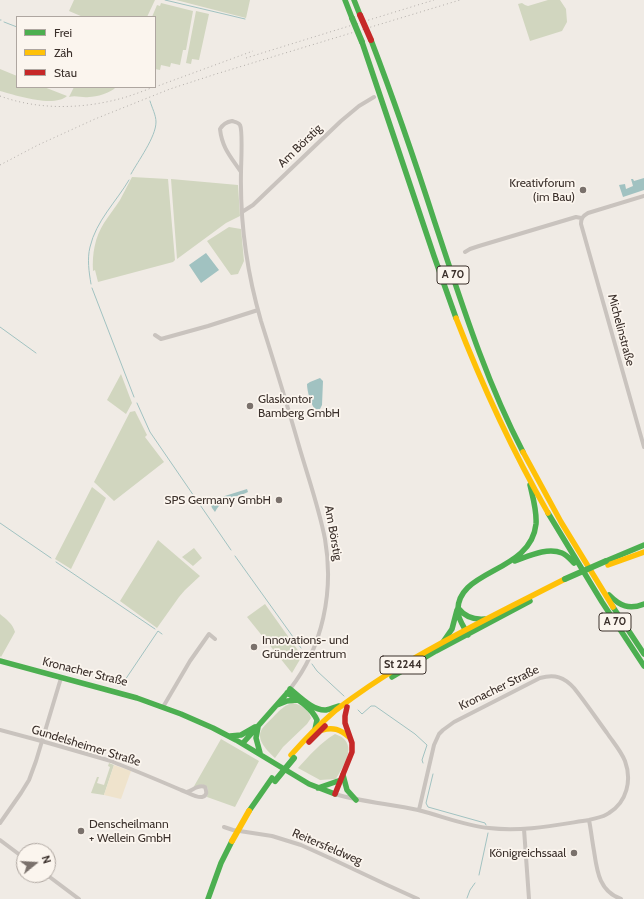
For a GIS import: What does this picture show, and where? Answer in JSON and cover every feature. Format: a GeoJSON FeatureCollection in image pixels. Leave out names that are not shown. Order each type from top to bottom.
{"type":"FeatureCollection","features":[{"type":"Feature","properties":{"kind":"main road","name":"A 70"},"geometry":{"type":"LineString","coordinates":[[345,0],[383,101],[436,261],[465,340],[490,400],[528,478],[555,525],[621,632],[644,666]]}},
{"type":"Feature","properties":{"kind":"main road","name":"A 70"},"geometry":{"type":"LineString","coordinates":[[354,0],[388,84],[470,328],[504,414],[560,521],[597,582],[644,654]]}},
{"type":"Feature","properties":{"kind":"main road"},"geometry":{"type":"LineString","coordinates":[[467,632],[459,618],[458,600],[460,596],[466,589],[487,575],[518,558],[533,535],[536,525],[536,511],[528,478]]}},
{"type":"Feature","properties":{"kind":"main road","name":"St 2244"},"geometry":{"type":"LineString","coordinates":[[345,706],[377,685],[467,632],[485,619],[644,545]]}},
{"type":"Feature","properties":{"kind":"main road"},"geometry":{"type":"LineString","coordinates":[[508,564],[542,552],[558,551],[569,557],[587,578]]}},
{"type":"Feature","properties":{"kind":"main road","name":"St 2244"},"geometry":{"type":"LineString","coordinates":[[607,563],[644,552]]}},
{"type":"Feature","properties":{"kind":"main road","name":"St 2244"},"geometry":{"type":"LineString","coordinates":[[208,899],[221,863],[251,812],[273,780],[317,730],[375,682],[443,642],[520,606],[566,581]]}},
{"type":"Feature","properties":{"kind":"main road"},"geometry":{"type":"LineString","coordinates":[[597,582],[619,605],[631,607],[644,604]]}},
{"type":"Feature","properties":{"kind":"main road"},"geometry":{"type":"LineString","coordinates":[[458,608],[460,612],[468,618],[478,620],[485,619]]}},
{"type":"Feature","properties":{"kind":"main road"},"geometry":{"type":"LineString","coordinates":[[443,642],[453,626],[458,608]]}},
{"type":"Feature","properties":{"kind":"main road","name":"Kronacher Straße"},"geometry":{"type":"LineString","coordinates":[[0,661],[115,691],[163,707],[243,743],[294,775],[318,788],[335,794]]}},
{"type":"Feature","properties":{"kind":"main road"},"geometry":{"type":"LineString","coordinates":[[289,691],[297,700],[314,714],[317,721],[317,730],[336,728],[350,738]]}},
{"type":"Feature","properties":{"kind":"main road"},"geometry":{"type":"LineString","coordinates":[[289,691],[320,709],[331,709],[345,706],[345,723],[352,743],[352,752],[335,794]]}},
{"type":"Feature","properties":{"kind":"main road","name":"Am Börstig"},"geometry":{"type":"LineString","coordinates":[[243,743],[289,691]]}},
{"type":"Feature","properties":{"kind":"main road"},"geometry":{"type":"LineString","coordinates":[[277,705],[287,701],[297,700]]}},
{"type":"Feature","properties":{"kind":"main road"},"geometry":{"type":"LineString","coordinates":[[229,736],[241,735],[259,725]]}},
{"type":"Feature","properties":{"kind":"main road"},"geometry":{"type":"LineString","coordinates":[[259,725],[256,738],[260,753]]}},
{"type":"Feature","properties":{"kind":"main road"},"geometry":{"type":"LineString","coordinates":[[318,788],[329,785],[342,777]]}},
{"type":"Feature","properties":{"kind":"main road"},"geometry":{"type":"LineString","coordinates":[[342,777],[347,790],[356,800]]}},
{"type":"Feature","properties":{"kind":"main road","name":"St 2244"},"geometry":{"type":"LineString","coordinates":[[212,899],[234,842]]}},
{"type":"Feature","properties":{"kind":"street","name":"Am Börstig"},"geometry":{"type":"LineString","coordinates":[[242,212],[253,205],[346,117],[359,106],[374,97]]}},
{"type":"Feature","properties":{"kind":"street","name":"Am Börstig"},"geometry":{"type":"LineString","coordinates":[[241,172],[224,146],[221,137],[220,129],[223,124],[227,122],[237,122],[240,125],[242,212],[247,260],[258,310],[316,502],[325,540],[327,558],[328,588],[320,630],[307,664],[289,691]]}},
{"type":"Feature","properties":{"kind":"street"},"geometry":{"type":"LineString","coordinates":[[466,252],[479,246],[576,217],[581,218],[595,210],[644,196]]}},
{"type":"Feature","properties":{"kind":"street","name":"Michelinstraße"},"geometry":{"type":"LineString","coordinates":[[581,218],[581,224],[644,447]]}},
{"type":"Feature","properties":{"kind":"street"},"geometry":{"type":"LineString","coordinates":[[155,335],[161,339],[258,310]]}},
{"type":"Feature","properties":{"kind":"street"},"geometry":{"type":"LineString","coordinates":[[163,707],[190,661],[209,634],[215,639]]}},
{"type":"Feature","properties":{"kind":"street","name":"Kronacher Straße"},"geometry":{"type":"LineString","coordinates":[[335,794],[356,800],[419,810],[482,827],[524,829],[589,820],[609,814],[617,807],[623,798],[628,782],[628,772],[622,755],[569,682],[555,676],[547,676],[540,678],[454,722],[443,730],[437,738],[434,746],[419,810]]}},
{"type":"Feature","properties":{"kind":"street"},"geometry":{"type":"LineString","coordinates":[[0,823],[29,780],[61,678]]}},
{"type":"Feature","properties":{"kind":"street","name":"Gundelsheimer Straße"},"geometry":{"type":"LineString","coordinates":[[0,730],[117,763],[187,792]]}},
{"type":"Feature","properties":{"kind":"street"},"geometry":{"type":"LineString","coordinates":[[589,820],[599,877],[606,889],[621,899]]}},
{"type":"Feature","properties":{"kind":"street","name":"Reitersfeldweg"},"geometry":{"type":"LineString","coordinates":[[224,827],[233,830],[272,836],[301,845],[418,899]]}},
{"type":"Feature","properties":{"kind":"street"},"geometry":{"type":"LineString","coordinates":[[524,829],[529,899]]}},
{"type":"Feature","properties":{"kind":"street"},"geometry":{"type":"LineString","coordinates":[[0,840],[16,852]]}},
{"type":"Feature","properties":{"kind":"street"},"geometry":{"type":"LineString","coordinates":[[56,882],[80,899]]}},
{"type":"Feature","properties":{"kind":"green space"},"geometry":{"type":"Polygon","coordinates":[[[74,0],[155,0],[147,16],[81,16],[69,11],[74,0]]]}},
{"type":"Feature","properties":{"kind":"green space"},"geometry":{"type":"Polygon","coordinates":[[[176,0],[250,0],[246,18],[176,0]]]}},
{"type":"Feature","properties":{"kind":"green space"},"geometry":{"type":"Polygon","coordinates":[[[548,0],[560,0],[566,9],[567,22],[562,31],[530,41],[518,4],[522,3],[528,6],[548,0]]]}},
{"type":"Feature","properties":{"kind":"green space"},"geometry":{"type":"Polygon","coordinates":[[[161,3],[193,11],[186,50],[183,50],[180,65],[171,63],[170,67],[161,65],[160,70],[156,69],[156,16],[152,16],[157,5],[160,6],[161,3]]]}},
{"type":"Feature","properties":{"kind":"green space"},"geometry":{"type":"Polygon","coordinates":[[[196,11],[209,14],[199,60],[192,59],[191,64],[186,63],[196,11]]]}},
{"type":"Feature","properties":{"kind":"green space"},"geometry":{"type":"Polygon","coordinates":[[[0,69],[16,76],[16,88],[47,88],[67,96],[53,101],[44,101],[24,98],[0,91],[0,69]]]}},
{"type":"Feature","properties":{"kind":"green space"},"geometry":{"type":"Polygon","coordinates":[[[74,88],[115,88],[107,93],[95,96],[69,97],[74,88]]]}},
{"type":"Feature","properties":{"kind":"green space"},"geometry":{"type":"Polygon","coordinates":[[[132,177],[168,179],[175,260],[173,262],[98,282],[95,270],[93,271],[93,258],[96,240],[101,228],[120,200],[132,177]]]}},
{"type":"Feature","properties":{"kind":"green space"},"geometry":{"type":"Polygon","coordinates":[[[171,179],[238,185],[240,216],[226,223],[177,259],[171,179]]]}},
{"type":"Feature","properties":{"kind":"green space"},"geometry":{"type":"Polygon","coordinates":[[[229,227],[241,229],[244,261],[238,274],[231,275],[207,241],[229,227]]]}},
{"type":"Feature","properties":{"kind":"green space"},"geometry":{"type":"Polygon","coordinates":[[[121,374],[132,403],[126,414],[107,400],[121,374]]]}},
{"type":"Feature","properties":{"kind":"green space"},"geometry":{"type":"Polygon","coordinates":[[[135,411],[147,435],[145,437],[164,462],[114,501],[94,482],[130,412],[135,411]]]}},
{"type":"Feature","properties":{"kind":"green space"},"geometry":{"type":"Polygon","coordinates":[[[92,487],[106,498],[71,569],[55,559],[92,487]]]}},
{"type":"Feature","properties":{"kind":"green space"},"geometry":{"type":"Polygon","coordinates":[[[158,540],[200,576],[179,597],[157,628],[120,601],[158,540]]]}},
{"type":"Feature","properties":{"kind":"green space"},"geometry":{"type":"Polygon","coordinates":[[[194,548],[202,558],[193,566],[182,557],[194,548]]]}},
{"type":"Feature","properties":{"kind":"green space"},"geometry":{"type":"Polygon","coordinates":[[[265,604],[302,656],[292,673],[247,617],[265,604]]]}},
{"type":"Feature","properties":{"kind":"green space"},"geometry":{"type":"Polygon","coordinates":[[[0,614],[11,624],[15,632],[1,657],[0,656],[0,614]]]}},
{"type":"Feature","properties":{"kind":"green space"},"geometry":{"type":"Polygon","coordinates":[[[292,703],[304,708],[311,718],[307,724],[283,747],[275,758],[263,745],[260,733],[265,725],[279,711],[292,703]]]}},
{"type":"Feature","properties":{"kind":"green space"},"geometry":{"type":"Polygon","coordinates":[[[335,734],[347,742],[348,748],[347,758],[336,779],[320,780],[298,768],[311,754],[335,734]]]}},
{"type":"Feature","properties":{"kind":"green space"},"geometry":{"type":"Polygon","coordinates":[[[221,739],[259,761],[235,807],[207,797],[208,789],[205,785],[196,786],[193,788],[221,739]]]}},
{"type":"Feature","properties":{"kind":"green space"},"geometry":{"type":"Polygon","coordinates":[[[109,763],[114,765],[104,795],[91,793],[97,777],[99,777],[97,783],[104,785],[110,767],[108,766],[109,763]]]}},
{"type":"Feature","properties":{"kind":"sand"},"geometry":{"type":"Polygon","coordinates":[[[114,765],[131,771],[121,799],[104,795],[114,765]]]}},
{"type":"Feature","properties":{"kind":"water"},"geometry":{"type":"Polygon","coordinates":[[[644,178],[644,190],[623,197],[619,185],[625,184],[626,189],[633,186],[631,179],[634,181],[644,178]]]}},
{"type":"Feature","properties":{"kind":"water"},"geometry":{"type":"Polygon","coordinates":[[[206,253],[219,270],[201,283],[189,265],[206,253]]]}},
{"type":"Feature","properties":{"kind":"water"},"geometry":{"type":"Polygon","coordinates":[[[320,378],[323,381],[322,405],[320,409],[316,410],[312,405],[307,384],[320,378]]]}},
{"type":"Feature","properties":{"kind":"water"},"geometry":{"type":"Polygon","coordinates":[[[247,489],[248,492],[226,500],[215,512],[212,508],[210,502],[212,500],[247,489]]]}},
{"type":"Feature","properties":{"kind":"waterway"},"geometry":{"type":"LineString","coordinates":[[165,0],[245,19]]}},
{"type":"Feature","properties":{"kind":"waterway"},"geometry":{"type":"LineString","coordinates":[[4,22],[16,27]]}},
{"type":"Feature","properties":{"kind":"waterway"},"geometry":{"type":"LineString","coordinates":[[131,174],[150,142],[155,128],[156,122],[150,101]]}},
{"type":"Feature","properties":{"kind":"waterway"},"geometry":{"type":"LineString","coordinates":[[91,284],[89,256],[93,238],[102,220],[129,180]]}},
{"type":"Feature","properties":{"kind":"waterway"},"geometry":{"type":"LineString","coordinates":[[92,288],[134,397]]}},
{"type":"Feature","properties":{"kind":"waterway"},"geometry":{"type":"LineString","coordinates":[[0,327],[36,353]]}},
{"type":"Feature","properties":{"kind":"waterway"},"geometry":{"type":"LineString","coordinates":[[137,403],[150,432],[231,550]]}},
{"type":"Feature","properties":{"kind":"waterway"},"geometry":{"type":"LineString","coordinates":[[0,523],[51,558]]}},
{"type":"Feature","properties":{"kind":"waterway"},"geometry":{"type":"LineString","coordinates":[[235,556],[301,648]]}},
{"type":"Feature","properties":{"kind":"waterway"},"geometry":{"type":"LineString","coordinates":[[56,562],[155,629]]}},
{"type":"Feature","properties":{"kind":"waterway"},"geometry":{"type":"LineString","coordinates":[[121,686],[158,631],[162,634]]}},
{"type":"Feature","properties":{"kind":"waterway"},"geometry":{"type":"LineString","coordinates":[[312,664],[317,671],[344,696]]}},
{"type":"Feature","properties":{"kind":"waterway"},"geometry":{"type":"LineString","coordinates":[[358,710],[362,714],[371,706],[375,706],[415,734],[427,745],[422,760],[423,763]]}},
{"type":"Feature","properties":{"kind":"waterway"},"geometry":{"type":"LineString","coordinates":[[433,774],[426,803],[428,807],[485,823],[486,825]]}},
{"type":"Feature","properties":{"kind":"waterway"},"geometry":{"type":"LineString","coordinates":[[479,875],[488,833]]}},
{"type":"Feature","properties":{"kind":"waterway"},"geometry":{"type":"LineString","coordinates":[[467,898],[475,883]]}},
{"type":"Feature","properties":{"kind":"railway"},"geometry":{"type":"LineString","coordinates":[[246,58],[434,0]]}},
{"type":"Feature","properties":{"kind":"railway"},"geometry":{"type":"LineString","coordinates":[[0,165],[38,145],[95,119],[170,89],[460,0]]}},
{"type":"Feature","properties":{"kind":"railway"},"geometry":{"type":"LineString","coordinates":[[156,87],[253,51]]}},
{"type":"Feature","properties":{"kind":"railway"},"geometry":{"type":"LineString","coordinates":[[0,96],[29,104],[44,106],[75,106],[90,105],[119,99],[151,88]]}},
{"type":"Feature","properties":{"kind":"traffic: fast"},"geometry":{"type":"LineString","coordinates":[[345,0],[352,18]]}},
{"type":"Feature","properties":{"kind":"traffic: fast"},"geometry":{"type":"LineString","coordinates":[[354,0],[360,15]]}},
{"type":"Feature","properties":{"kind":"traffic: fast"},"geometry":{"type":"LineString","coordinates":[[352,18],[362,42]]}},
{"type":"Feature","properties":{"kind":"traffic: fast"},"geometry":{"type":"LineString","coordinates":[[371,40],[420,177],[474,339],[509,424],[523,452]]}},
{"type":"Feature","properties":{"kind":"traffic: fast"},"geometry":{"type":"LineString","coordinates":[[362,42],[456,318]]}},
{"type":"Feature","properties":{"kind":"traffic: fast"},"geometry":{"type":"LineString","coordinates":[[468,635],[458,613],[460,599],[468,588],[521,553],[531,540],[536,524],[536,514],[530,485]]}},
{"type":"Feature","properties":{"kind":"traffic: fast"},"geometry":{"type":"LineString","coordinates":[[548,513],[602,602],[644,666]]}},
{"type":"Feature","properties":{"kind":"traffic: fast"},"geometry":{"type":"LineString","coordinates":[[606,561],[644,545]]}},
{"type":"Feature","properties":{"kind":"traffic: fast"},"geometry":{"type":"LineString","coordinates":[[515,561],[538,553],[556,551],[564,554],[574,563]]}},
{"type":"Feature","properties":{"kind":"traffic: fast"},"geometry":{"type":"LineString","coordinates":[[565,579],[606,561]]}},
{"type":"Feature","properties":{"kind":"traffic: fast"},"geometry":{"type":"LineString","coordinates":[[609,595],[617,602],[625,606],[634,607],[644,604]]}},
{"type":"Feature","properties":{"kind":"traffic: fast"},"geometry":{"type":"LineString","coordinates":[[392,677],[436,651],[530,601]]}},
{"type":"Feature","properties":{"kind":"traffic: fast"},"geometry":{"type":"LineString","coordinates":[[613,607],[644,654]]}},
{"type":"Feature","properties":{"kind":"traffic: fast"},"geometry":{"type":"LineString","coordinates":[[458,608],[470,617],[485,619]]}},
{"type":"Feature","properties":{"kind":"traffic: fast"},"geometry":{"type":"LineString","coordinates":[[443,642],[452,629],[457,610]]}},
{"type":"Feature","properties":{"kind":"traffic: fast"},"geometry":{"type":"LineString","coordinates":[[0,661],[137,698],[181,714],[236,740],[309,784],[335,794]]}},
{"type":"Feature","properties":{"kind":"traffic: fast"},"geometry":{"type":"LineString","coordinates":[[290,689],[307,703],[321,710],[339,706]]}},
{"type":"Feature","properties":{"kind":"traffic: fast"},"geometry":{"type":"LineString","coordinates":[[243,743],[289,691]]}},
{"type":"Feature","properties":{"kind":"traffic: fast"},"geometry":{"type":"LineString","coordinates":[[287,693],[304,704],[311,711],[317,720],[315,729]]}},
{"type":"Feature","properties":{"kind":"traffic: fast"},"geometry":{"type":"LineString","coordinates":[[277,705],[287,701],[297,700]]}},
{"type":"Feature","properties":{"kind":"traffic: fast"},"geometry":{"type":"LineString","coordinates":[[230,736],[241,735],[255,727]]}},
{"type":"Feature","properties":{"kind":"traffic: fast"},"geometry":{"type":"LineString","coordinates":[[258,727],[256,738],[260,753]]}},
{"type":"Feature","properties":{"kind":"traffic: fast"},"geometry":{"type":"LineString","coordinates":[[275,781],[294,758]]}},
{"type":"Feature","properties":{"kind":"traffic: fast"},"geometry":{"type":"LineString","coordinates":[[343,775],[347,790],[356,800]]}},
{"type":"Feature","properties":{"kind":"traffic: fast"},"geometry":{"type":"LineString","coordinates":[[249,811],[272,778]]}},
{"type":"Feature","properties":{"kind":"traffic: fast"},"geometry":{"type":"LineString","coordinates":[[318,788],[341,780]]}},
{"type":"Feature","properties":{"kind":"traffic: fast"},"geometry":{"type":"LineString","coordinates":[[208,899],[221,863],[232,841]]}},
{"type":"Feature","properties":{"kind":"traffic: slow"},"geometry":{"type":"LineString","coordinates":[[456,318],[498,417],[548,513]]}},
{"type":"Feature","properties":{"kind":"traffic: slow"},"geometry":{"type":"LineString","coordinates":[[523,452],[561,522],[613,607]]}},
{"type":"Feature","properties":{"kind":"traffic: slow"},"geometry":{"type":"LineString","coordinates":[[608,565],[644,552]]}},
{"type":"Feature","properties":{"kind":"traffic: slow"},"geometry":{"type":"LineString","coordinates":[[291,755],[336,710],[360,692],[421,654],[565,579]]}},
{"type":"Feature","properties":{"kind":"traffic: slow"},"geometry":{"type":"LineString","coordinates":[[322,730],[336,729],[349,737]]}},
{"type":"Feature","properties":{"kind":"traffic: slow"},"geometry":{"type":"LineString","coordinates":[[232,841],[249,811]]}},
{"type":"Feature","properties":{"kind":"traffic: jam"},"geometry":{"type":"LineString","coordinates":[[360,15],[371,40]]}},
{"type":"Feature","properties":{"kind":"traffic: jam"},"geometry":{"type":"LineString","coordinates":[[335,794],[352,752],[352,743],[345,723],[347,707]]}},
{"type":"Feature","properties":{"kind":"traffic: jam"},"geometry":{"type":"LineString","coordinates":[[309,742],[325,726]]}},
{"type":"Feature","properties":{"kind":"place","name":"Kreativforum (im Bau)"},"geometry":{"type":"Point","coordinates":[583,190]}},
{"type":"Feature","properties":{"kind":"place","name":"Glaskontor Bamberg GmbH"},"geometry":{"type":"Point","coordinates":[250,406]}},
{"type":"Feature","properties":{"kind":"place","name":"SPS Germany GmbH"},"geometry":{"type":"Point","coordinates":[279,500]}},
{"type":"Feature","properties":{"kind":"place","name":"Innovations- und Gründerzentrum"},"geometry":{"type":"Point","coordinates":[254,647]}},
{"type":"Feature","properties":{"kind":"place","name":"Denscheilmann + Wellein GmbH"},"geometry":{"type":"Point","coordinates":[81,831]}},
{"type":"Feature","properties":{"kind":"place","name":"Königreichssaal"},"geometry":{"type":"Point","coordinates":[574,853]}}]}
